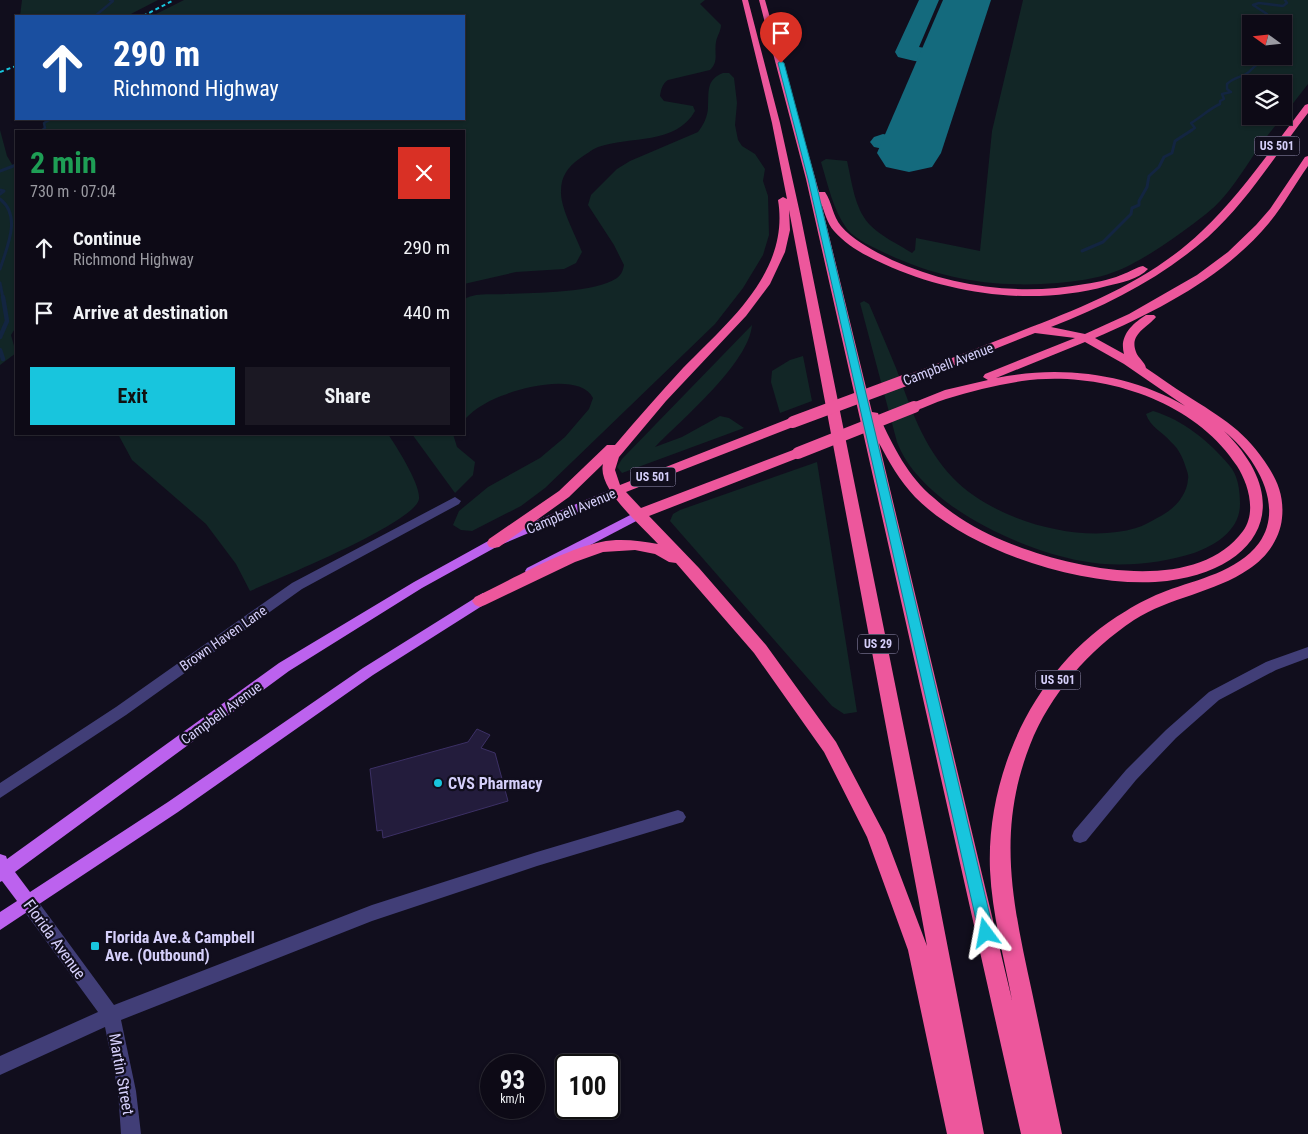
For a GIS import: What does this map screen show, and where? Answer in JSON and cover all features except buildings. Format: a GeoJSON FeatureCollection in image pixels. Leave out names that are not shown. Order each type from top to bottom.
{"type":"FeatureCollection","features":[{"type":"Feature","properties":{"kind":"highway","name":"US 29"},"geometry":{"type":"LineString","coordinates":[[745,0],[782,154],[928,897],[972,1134]]}},
{"type":"Feature","properties":{"kind":"highway","name":"US 29"},"geometry":{"type":"LineString","coordinates":[[762,0],[811,179],[1033,1134]]}},
{"type":"Feature","properties":{"kind":"highway","name":"Campbell Avenue"},"geometry":{"type":"LineString","coordinates":[[617,491],[1035,330],[1090,308],[1134,286],[1169,263],[1205,234],[1236,201],[1308,107]]}},
{"type":"Feature","properties":{"kind":"highway"},"geometry":{"type":"LineString","coordinates":[[494,543],[564,494],[661,399],[732,325],[762,288],[774,265],[784,236],[782,154]]}},
{"type":"Feature","properties":{"kind":"highway","name":"Campbell Avenue"},"geometry":{"type":"LineString","coordinates":[[640,514],[1085,338],[1138,314],[1187,288],[1213,270],[1259,228],[1273,211],[1308,159]]}},
{"type":"Feature","properties":{"kind":"highway"},"geometry":{"type":"LineString","coordinates":[[811,179],[824,197],[836,227],[866,251],[917,272],[981,288],[1023,293],[1057,291],[1123,279],[1205,234]]}},
{"type":"Feature","properties":{"kind":"highway","name":"US 501"},"geometry":{"type":"LineString","coordinates":[[1050,1134],[1012,945],[1000,868],[1002,810],[1015,761],[1034,716],[1060,676],[1089,647],[1128,617],[1166,597],[1236,571],[1259,555],[1273,529],[1276,500],[1266,476],[1243,442],[1215,419],[1157,381],[1133,360],[1128,346],[1130,333],[1137,324],[1158,313],[1187,288]]}},
{"type":"Feature","properties":{"kind":"highway"},"geometry":{"type":"LineString","coordinates":[[1035,330],[1063,331],[1085,338],[1157,381]]}},
{"type":"Feature","properties":{"kind":"highway"},"geometry":{"type":"LineString","coordinates":[[858,380],[884,440],[900,471],[927,500],[957,524],[999,546],[1047,562],[1102,574],[1158,577],[1202,568],[1232,553],[1250,533],[1258,508],[1252,478],[1234,452],[1214,430],[1175,406],[1138,390],[1101,380],[1053,375],[1011,379],[942,396]]}},
{"type":"Feature","properties":{"kind":"highway"},"geometry":{"type":"LineString","coordinates":[[617,491],[609,480],[607,467],[661,399]]}},
{"type":"Feature","properties":{"kind":"highway","name":"US 501"},"geometry":{"type":"LineString","coordinates":[[617,491],[640,514]]}},
{"type":"Feature","properties":{"kind":"highway"},"geometry":{"type":"LineString","coordinates":[[640,514],[694,572],[760,649],[830,747],[876,835],[918,950],[959,1134]]}},
{"type":"Feature","properties":{"kind":"highway"},"geometry":{"type":"LineString","coordinates":[[480,601],[570,558],[602,547],[635,545],[659,548],[694,572]]}},
{"type":"Feature","properties":{"kind":"main road","name":"Campbell Avenue"},"geometry":{"type":"LineString","coordinates":[[2,869],[284,668],[418,585],[494,543],[617,491]]}},
{"type":"Feature","properties":{"kind":"main road","name":"Campbell Avenue"},"geometry":{"type":"LineString","coordinates":[[0,922],[172,808],[315,705],[408,644],[554,557],[614,529],[640,514]]}},
{"type":"Feature","properties":{"kind":"main road","name":"Florida Avenue"},"geometry":{"type":"LineString","coordinates":[[2,869],[28,902]]}},
{"type":"Feature","properties":{"kind":"street","name":"Brown Haven Lane"},"geometry":{"type":"LineString","coordinates":[[0,791],[121,711],[297,586],[420,522],[455,501]]}},
{"type":"Feature","properties":{"kind":"street"},"geometry":{"type":"LineString","coordinates":[[1080,836],[1138,768],[1171,734],[1214,696],[1271,666],[1308,652]]}},
{"type":"Feature","properties":{"kind":"street"},"geometry":{"type":"LineString","coordinates":[[0,1066],[111,1015],[372,912],[537,858],[678,817]]}},
{"type":"Feature","properties":{"kind":"street","name":"Florida Avenue"},"geometry":{"type":"LineString","coordinates":[[28,902],[111,1015]]}},
{"type":"Feature","properties":{"kind":"street","name":"Martin Street"},"geometry":{"type":"LineString","coordinates":[[111,1015],[127,1091],[131,1134]]}},
{"type":"Feature","properties":{"kind":"green space"},"geometry":{"type":"Polygon","coordinates":[[[22,0],[158,0],[129,15],[20,15],[22,0]]]}},
{"type":"Feature","properties":{"kind":"green space"},"geometry":{"type":"Polygon","coordinates":[[[184,0],[705,0],[700,4],[721,25],[716,42],[713,67],[710,70],[668,80],[662,87],[660,96],[664,101],[693,106],[695,111],[687,122],[676,129],[651,138],[598,147],[575,162],[566,172],[561,186],[561,198],[582,252],[576,263],[564,269],[516,272],[465,284],[465,130],[48,130],[44,120],[465,120],[465,15],[154,15],[184,0]]]}},
{"type":"Feature","properties":{"kind":"green space"},"geometry":{"type":"Polygon","coordinates":[[[1023,0],[1308,0],[1308,84],[1292,105],[1292,75],[1242,75],[1242,125],[1276,125],[1235,182],[1214,207],[1162,246],[1114,272],[1093,278],[1058,283],[1013,284],[970,280],[927,270],[865,243],[847,229],[831,197],[821,162],[826,159],[847,161],[854,194],[864,217],[878,232],[912,253],[915,250],[916,238],[980,251],[992,131],[1023,0]]]}},
{"type":"Feature","properties":{"kind":"green space"},"geometry":{"type":"Polygon","coordinates":[[[723,73],[729,73],[734,78],[737,103],[735,125],[738,140],[742,146],[755,154],[765,169],[763,181],[768,196],[769,235],[763,255],[743,288],[715,324],[545,488],[521,506],[472,531],[461,530],[453,525],[459,511],[488,487],[540,458],[565,437],[589,409],[593,398],[587,391],[577,386],[566,384],[540,385],[495,398],[478,408],[465,419],[465,299],[479,295],[580,289],[594,287],[617,278],[622,272],[624,265],[614,245],[588,205],[591,195],[617,169],[630,161],[698,132],[708,110],[709,87],[723,73]]]}},
{"type":"Feature","properties":{"kind":"green space"},"geometry":{"type":"Polygon","coordinates":[[[0,130],[7,156],[15,169],[15,329],[11,335],[15,354],[0,365],[0,130]]]}},
{"type":"Feature","properties":{"kind":"green space"},"geometry":{"type":"Polygon","coordinates":[[[864,301],[869,304],[918,426],[933,453],[953,478],[970,493],[991,506],[1014,517],[1038,525],[1064,531],[1089,533],[1114,532],[1136,528],[1163,515],[1178,503],[1182,497],[1187,486],[1188,476],[1184,461],[1174,445],[1148,419],[1146,414],[1153,411],[1175,420],[1195,432],[1232,469],[1240,493],[1239,513],[1236,522],[1218,541],[1194,553],[1167,560],[1138,564],[1109,564],[1082,561],[1057,555],[1002,535],[975,521],[949,504],[927,485],[909,464],[897,442],[860,303],[864,301]]]}},
{"type":"Feature","properties":{"kind":"green space"},"geometry":{"type":"Polygon","coordinates":[[[752,325],[748,340],[727,373],[655,447],[682,437],[720,416],[729,418],[744,428],[622,473],[617,467],[622,459],[752,325]]]}},
{"type":"Feature","properties":{"kind":"green space"},"geometry":{"type":"Polygon","coordinates":[[[803,356],[812,401],[780,413],[771,382],[772,371],[790,360],[803,356]]]}},
{"type":"Feature","properties":{"kind":"green space"},"geometry":{"type":"Polygon","coordinates":[[[119,435],[389,435],[412,475],[419,493],[419,499],[412,509],[395,522],[343,550],[250,591],[236,564],[206,524],[132,460],[119,435]]]}},
{"type":"Feature","properties":{"kind":"green space"},"geometry":{"type":"Polygon","coordinates":[[[413,435],[453,435],[457,447],[475,462],[473,475],[455,493],[413,435]]]}},
{"type":"Feature","properties":{"kind":"green space"},"geometry":{"type":"Polygon","coordinates":[[[817,462],[857,712],[844,714],[832,706],[670,521],[673,514],[680,510],[817,462]]]}},
{"type":"Feature","properties":{"kind":"waterway"},"geometry":{"type":"LineString","coordinates":[[96,15],[113,1],[110,0]]}},
{"type":"Feature","properties":{"kind":"waterway"},"geometry":{"type":"LineString","coordinates":[[1267,15],[1253,5],[1259,3],[1283,6],[1287,3],[1285,0]]}},
{"type":"Feature","properties":{"kind":"waterway"},"geometry":{"type":"LineString","coordinates":[[1190,131],[1195,128],[1191,123],[1220,104],[1220,101],[1224,99],[1222,94],[1231,92],[1227,89],[1227,84],[1248,73],[1256,65]]}},
{"type":"Feature","properties":{"kind":"waterway"},"geometry":{"type":"LineString","coordinates":[[42,130],[45,128],[44,123],[49,120]]}},
{"type":"Feature","properties":{"kind":"waterway"},"geometry":{"type":"LineString","coordinates":[[1082,251],[1103,242],[1131,214],[1132,208],[1139,205],[1139,201],[1147,187],[1149,176],[1159,167],[1164,157],[1172,153],[1175,141],[1192,130]]}},
{"type":"Feature","properties":{"kind":"waterway"},"geometry":{"type":"LineString","coordinates":[[0,171],[15,165]]}},
{"type":"Feature","properties":{"kind":"waterway"},"geometry":{"type":"LineString","coordinates":[[0,190],[4,191],[0,194]]}},
{"type":"Feature","properties":{"kind":"waterway"},"geometry":{"type":"LineString","coordinates":[[0,199],[7,206],[12,223],[9,242],[0,269]]}},
{"type":"Feature","properties":{"kind":"waterway"},"geometry":{"type":"LineString","coordinates":[[0,283],[3,298]]}},
{"type":"Feature","properties":{"kind":"waterway"},"geometry":{"type":"LineString","coordinates":[[0,337],[7,321],[3,297]]}},
{"type":"Feature","properties":{"kind":"waterway"},"geometry":{"type":"LineString","coordinates":[[0,350],[3,359]]}},
{"type":"Feature","properties":{"kind":"taxiway"},"geometry":{"type":"LineString","coordinates":[[929,0],[906,52],[945,58]]}},
{"type":"Feature","properties":{"kind":"taxiway"},"geometry":{"type":"LineString","coordinates":[[883,142],[912,147]]}},
{"type":"Feature","properties":{"kind":"runway"},"geometry":{"type":"LineString","coordinates":[[909,153],[967,0]]}},
{"type":"Feature","properties":{"kind":"railway"},"geometry":{"type":"LineString","coordinates":[[145,15],[174,0]]}},
{"type":"Feature","properties":{"kind":"railway"},"geometry":{"type":"LineString","coordinates":[[0,72],[15,66]]}},
{"type":"Feature","properties":{"kind":"place","name":"CVS Pharmacy"},"geometry":{"type":"Point","coordinates":[438,783]}},
{"type":"Feature","properties":{"kind":"place","name":"Florida Ave.& Campbell Ave. (Outbound)"},"geometry":{"type":"Point","coordinates":[95,946]}},
{"type":"Feature","properties":{"kind":"route"},"geometry":{"type":"LineString","coordinates":[[781,63],[811,179],[986,933]]}}]}
